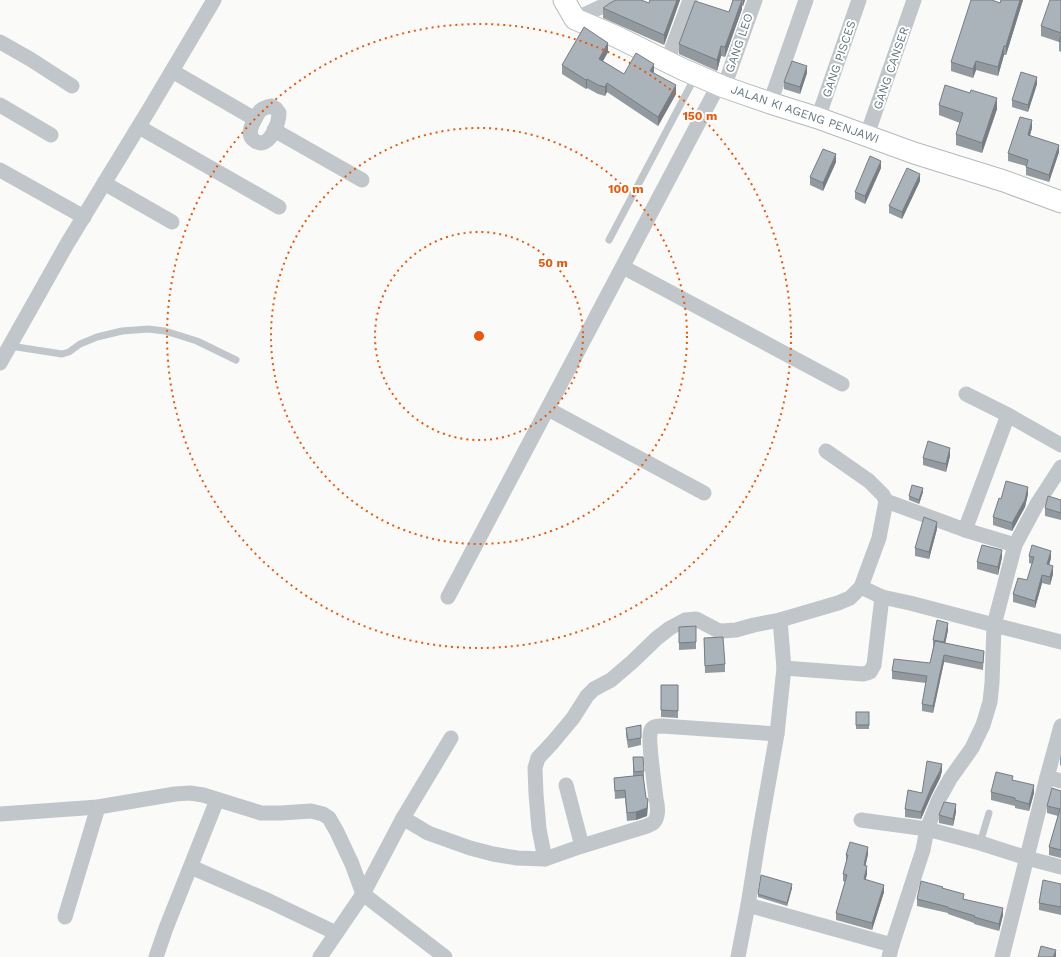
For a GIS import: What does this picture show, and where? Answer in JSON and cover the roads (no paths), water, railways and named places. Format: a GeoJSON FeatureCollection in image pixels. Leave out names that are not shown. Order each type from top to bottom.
{"type":"FeatureCollection","features":[{"type":"Feature","properties":{"kind":"main road"},"geometry":{"type":"LineString","coordinates":[[564,0],[575,19]]}},
{"type":"Feature","properties":{"kind":"main road","name":"JALAN KI AGENG PENJAWI"},"geometry":{"type":"LineString","coordinates":[[575,19],[621,38],[667,62],[721,86],[818,118],[914,153],[1004,181],[1061,202]]}},
{"type":"Feature","properties":{"kind":"street"},"geometry":{"type":"LineString","coordinates":[[575,19],[616,0]]}},
{"type":"Feature","properties":{"kind":"street"},"geometry":{"type":"LineString","coordinates":[[667,62],[690,0]]}},
{"type":"Feature","properties":{"kind":"street","name":"GANG LEO"},"geometry":{"type":"LineString","coordinates":[[448,597],[721,86],[754,0]]}},
{"type":"Feature","properties":{"kind":"street"},"geometry":{"type":"LineString","coordinates":[[770,103],[806,0]]}},
{"type":"Feature","properties":{"kind":"street","name":"GANG PISCES"},"geometry":{"type":"LineString","coordinates":[[818,118],[859,0]]}},
{"type":"Feature","properties":{"kind":"street","name":"GANG CANSER"},"geometry":{"type":"LineString","coordinates":[[867,136],[914,0]]}},
{"type":"Feature","properties":{"kind":"street"},"geometry":{"type":"LineString","coordinates":[[0,363],[67,244],[172,71],[210,1]]}},
{"type":"Feature","properties":{"kind":"street"},"geometry":{"type":"LineString","coordinates":[[0,42],[72,86]]}},
{"type":"Feature","properties":{"kind":"street"},"geometry":{"type":"LineString","coordinates":[[172,71],[255,119]]}},
{"type":"Feature","properties":{"kind":"street"},"geometry":{"type":"LineString","coordinates":[[0,105],[51,134]]}},
{"type":"Feature","properties":{"kind":"street"},"geometry":{"type":"LineString","coordinates":[[271,106],[279,113],[278,124],[267,141],[262,143],[252,139],[250,132],[251,126],[255,119],[260,111],[265,107],[271,106]]}},
{"type":"Feature","properties":{"kind":"street"},"geometry":{"type":"LineString","coordinates":[[139,127],[279,207]]}},
{"type":"Feature","properties":{"kind":"street"},"geometry":{"type":"LineString","coordinates":[[274,130],[362,180]]}},
{"type":"Feature","properties":{"kind":"street"},"geometry":{"type":"LineString","coordinates":[[0,170],[84,217]]}},
{"type":"Feature","properties":{"kind":"street"},"geometry":{"type":"LineString","coordinates":[[104,183],[172,222]]}},
{"type":"Feature","properties":{"kind":"street"},"geometry":{"type":"LineString","coordinates":[[623,267],[842,384]]}},
{"type":"Feature","properties":{"kind":"street"},"geometry":{"type":"LineString","coordinates":[[966,394],[1061,445]]}},
{"type":"Feature","properties":{"kind":"street"},"geometry":{"type":"LineString","coordinates":[[548,408],[704,493]]}},
{"type":"Feature","properties":{"kind":"street"},"geometry":{"type":"LineString","coordinates":[[965,530],[1008,416]]}},
{"type":"Feature","properties":{"kind":"street"},"geometry":{"type":"LineString","coordinates":[[545,859],[539,829],[535,768],[538,758],[563,730],[587,696],[594,689],[611,680],[656,638],[670,628],[686,620],[696,619],[712,628],[722,631],[736,630],[780,620],[838,603],[850,598],[861,587],[880,538],[886,502],[883,495],[869,481],[826,451]]}},
{"type":"Feature","properties":{"kind":"street"},"geometry":{"type":"LineString","coordinates":[[748,905],[890,951],[923,850],[927,829],[939,800],[950,779],[972,748],[983,725],[990,702],[994,625],[1015,545],[1037,504],[1061,466]]}},
{"type":"Feature","properties":{"kind":"street"},"geometry":{"type":"LineString","coordinates":[[886,502],[965,530],[1015,545]]}},
{"type":"Feature","properties":{"kind":"street"},"geometry":{"type":"LineString","coordinates":[[861,587],[882,597],[1061,642]]}},
{"type":"Feature","properties":{"kind":"street"},"geometry":{"type":"LineString","coordinates":[[784,668],[862,674],[870,672],[874,665],[882,597]]}},
{"type":"Feature","properties":{"kind":"street"},"geometry":{"type":"LineString","coordinates":[[738,957],[776,734],[784,668],[780,620]]}},
{"type":"Feature","properties":{"kind":"street"},"geometry":{"type":"LineString","coordinates":[[403,818],[428,833],[470,848],[517,858],[545,859],[647,826],[656,820],[658,806],[649,742],[651,730],[653,728],[662,726],[776,734]]}},
{"type":"Feature","properties":{"kind":"street"},"geometry":{"type":"LineString","coordinates":[[1002,957],[1046,777],[1061,726]]}},
{"type":"Feature","properties":{"kind":"street"},"geometry":{"type":"LineString","coordinates":[[320,957],[363,894],[403,818],[451,738]]}},
{"type":"Feature","properties":{"kind":"street"},"geometry":{"type":"LineString","coordinates":[[1046,777],[1061,781]]}},
{"type":"Feature","properties":{"kind":"street"},"geometry":{"type":"LineString","coordinates":[[566,785],[582,846]]}},
{"type":"Feature","properties":{"kind":"street"},"geometry":{"type":"LineString","coordinates":[[0,814],[98,807],[190,793],[203,795],[261,813],[311,811],[323,814],[329,818],[352,864],[363,894],[445,957]]}},
{"type":"Feature","properties":{"kind":"street"},"geometry":{"type":"LineString","coordinates":[[156,957],[217,800]]}},
{"type":"Feature","properties":{"kind":"street"},"geometry":{"type":"LineString","coordinates":[[65,917],[98,807]]}},
{"type":"Feature","properties":{"kind":"street"},"geometry":{"type":"LineString","coordinates":[[861,820],[927,829],[1061,867]]}},
{"type":"Feature","properties":{"kind":"street"},"geometry":{"type":"LineString","coordinates":[[191,867],[269,901],[336,933]]}},
{"type":"Feature","properties":{"kind":"lane"},"geometry":{"type":"LineString","coordinates":[[609,240],[696,75]]}},
{"type":"Feature","properties":{"kind":"lane"},"geometry":{"type":"LineString","coordinates":[[9,346],[62,354],[69,352],[80,344],[97,337],[122,331],[148,329],[166,331],[197,341],[236,360]]}},
{"type":"Feature","properties":{"kind":"lane"},"geometry":{"type":"LineString","coordinates":[[980,843],[989,813]]}}]}
